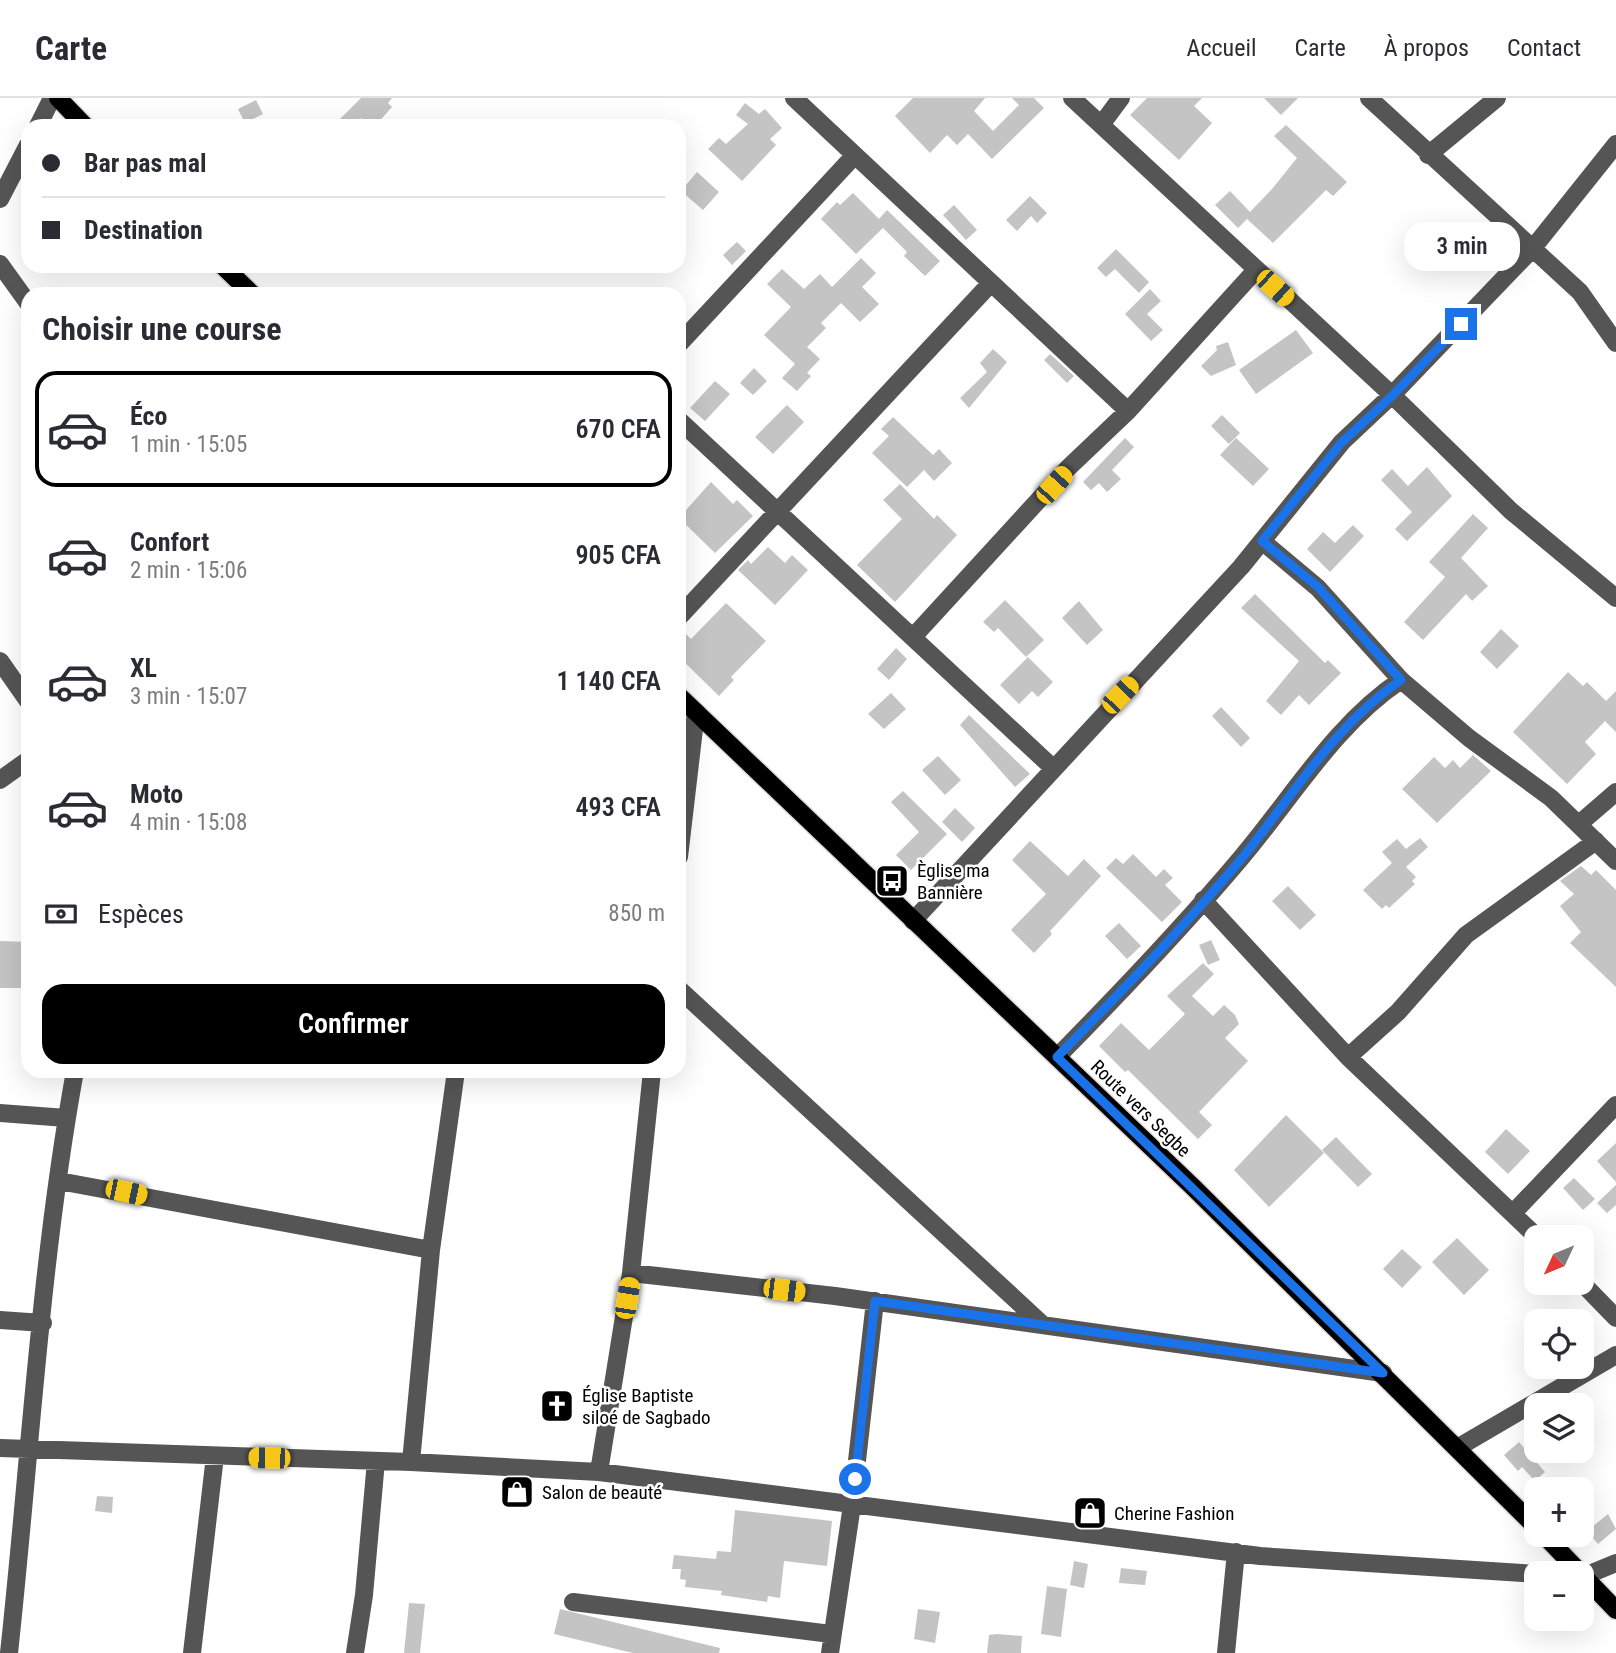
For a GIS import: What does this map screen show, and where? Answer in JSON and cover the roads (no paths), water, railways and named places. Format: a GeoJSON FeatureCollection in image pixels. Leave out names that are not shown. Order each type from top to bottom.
{"type":"FeatureCollection","features":[{"type":"Feature","properties":{"kind":"main road"},"geometry":{"type":"LineString","coordinates":[[58,98],[78,119]]}},
{"type":"Feature","properties":{"kind":"main road"},"geometry":{"type":"LineString","coordinates":[[230,273],[245,287]]}},
{"type":"Feature","properties":{"kind":"main road","name":"Route vers Segbe"},"geometry":{"type":"LineString","coordinates":[[686,703],[1383,1373],[1524,1515]]}},
{"type":"Feature","properties":{"kind":"main road"},"geometry":{"type":"LineString","coordinates":[[1555,1547],[1569,1561]]}},
{"type":"Feature","properties":{"kind":"main road"},"geometry":{"type":"LineString","coordinates":[[1594,1587],[1616,1610]]}},
{"type":"Feature","properties":{"kind":"street"},"geometry":{"type":"LineString","coordinates":[[42,119],[52,98]]}},
{"type":"Feature","properties":{"kind":"street"},"geometry":{"type":"LineString","coordinates":[[794,98],[1128,411]]}},
{"type":"Feature","properties":{"kind":"street"},"geometry":{"type":"LineString","coordinates":[[1072,98],[1392,396],[1511,512],[1616,598]]}},
{"type":"Feature","properties":{"kind":"street"},"geometry":{"type":"LineString","coordinates":[[1101,125],[1121,98]]}},
{"type":"Feature","properties":{"kind":"street"},"geometry":{"type":"LineString","coordinates":[[1369,98],[1580,292],[1616,343]]}},
{"type":"Feature","properties":{"kind":"street"},"geometry":{"type":"LineString","coordinates":[[1429,155],[1497,98]]}},
{"type":"Feature","properties":{"kind":"street"},"geometry":{"type":"LineString","coordinates":[[913,921],[1262,541],[1342,442],[1392,396],[1533,248],[1616,144]]}},
{"type":"Feature","properties":{"kind":"street"},"geometry":{"type":"LineString","coordinates":[[686,336],[855,155]]}},
{"type":"Feature","properties":{"kind":"street"},"geometry":{"type":"LineString","coordinates":[[0,199],[21,158]]}},
{"type":"Feature","properties":{"kind":"street"},"geometry":{"type":"LineString","coordinates":[[0,264],[21,293]]}},
{"type":"Feature","properties":{"kind":"street"},"geometry":{"type":"LineString","coordinates":[[913,637],[1068,468],[1128,411],[1255,271]]}},
{"type":"Feature","properties":{"kind":"street"},"geometry":{"type":"LineString","coordinates":[[686,610],[991,283]]}},
{"type":"Feature","properties":{"kind":"street"},"geometry":{"type":"LineString","coordinates":[[686,427],[1053,768]]}},
{"type":"Feature","properties":{"kind":"street"},"geometry":{"type":"LineString","coordinates":[[1262,541],[1318,587],[1401,680],[1579,824],[1616,862]]}},
{"type":"Feature","properties":{"kind":"street"},"geometry":{"type":"LineString","coordinates":[[0,662],[21,691]]}},
{"type":"Feature","properties":{"kind":"street"},"geometry":{"type":"LineString","coordinates":[[1057,1057],[1242,857],[1296,785],[1378,695],[1401,680]]}},
{"type":"Feature","properties":{"kind":"street"},"geometry":{"type":"LineString","coordinates":[[686,797],[696,712]]}},
{"type":"Feature","properties":{"kind":"street"},"geometry":{"type":"LineString","coordinates":[[0,780],[21,765]]}},
{"type":"Feature","properties":{"kind":"street"},"geometry":{"type":"LineString","coordinates":[[1579,824],[1616,792]]}},
{"type":"Feature","properties":{"kind":"street"},"geometry":{"type":"LineString","coordinates":[[1348,1057],[1398,1012],[1466,935],[1596,841]]}},
{"type":"Feature","properties":{"kind":"street"},"geometry":{"type":"LineString","coordinates":[[1203,900],[1348,1057],[1526,1225]]}},
{"type":"Feature","properties":{"kind":"street"},"geometry":{"type":"LineString","coordinates":[[686,995],[1042,1324]]}},
{"type":"Feature","properties":{"kind":"street"},"geometry":{"type":"LineString","coordinates":[[9,1653],[66,1118],[74,1078]]}},
{"type":"Feature","properties":{"kind":"street"},"geometry":{"type":"LineString","coordinates":[[411,1462],[432,1250],[455,1078]]}},
{"type":"Feature","properties":{"kind":"street"},"geometry":{"type":"LineString","coordinates":[[599,1472],[631,1273],[651,1078]]}},
{"type":"Feature","properties":{"kind":"street"},"geometry":{"type":"LineString","coordinates":[[1513,1213],[1616,1105]]}},
{"type":"Feature","properties":{"kind":"street"},"geometry":{"type":"LineString","coordinates":[[0,1114],[66,1118]]}},
{"type":"Feature","properties":{"kind":"street"},"geometry":{"type":"LineString","coordinates":[[59,1181],[432,1250]]}},
{"type":"Feature","properties":{"kind":"street"},"geometry":{"type":"LineString","coordinates":[[631,1273],[875,1301],[1383,1373]]}},
{"type":"Feature","properties":{"kind":"street"},"geometry":{"type":"LineString","coordinates":[[1594,1295],[1616,1318]]}},
{"type":"Feature","properties":{"kind":"street"},"geometry":{"type":"LineString","coordinates":[[830,1653],[852,1505],[875,1301]]}},
{"type":"Feature","properties":{"kind":"street"},"geometry":{"type":"LineString","coordinates":[[0,1320],[43,1323]]}},
{"type":"Feature","properties":{"kind":"street"},"geometry":{"type":"LineString","coordinates":[[1457,1448],[1616,1355]]}},
{"type":"Feature","properties":{"kind":"street"},"geometry":{"type":"LineString","coordinates":[[0,1448],[411,1462],[599,1472],[1236,1552],[1524,1573]]}},
{"type":"Feature","properties":{"kind":"street"},"geometry":{"type":"LineString","coordinates":[[191,1653],[215,1456]]}},
{"type":"Feature","properties":{"kind":"street"},"geometry":{"type":"LineString","coordinates":[[355,1653],[364,1595],[376,1461]]}},
{"type":"Feature","properties":{"kind":"street"},"geometry":{"type":"LineString","coordinates":[[1226,1653],[1236,1552]]}},
{"type":"Feature","properties":{"kind":"street"},"geometry":{"type":"LineString","coordinates":[[1594,1573],[1616,1563]]}},
{"type":"Feature","properties":{"kind":"street"},"geometry":{"type":"LineString","coordinates":[[0,1566],[19,1567]]}},
{"type":"Feature","properties":{"kind":"street"},"geometry":{"type":"LineString","coordinates":[[573,1602],[831,1634]]}},
{"type":"Feature","properties":{"kind":"place","name":"Èglise ma Bannière"},"geometry":{"type":"Point","coordinates":[892,881]}},
{"type":"Feature","properties":{"kind":"place","name":"Église Baptiste siloé de Sagbado"},"geometry":{"type":"Point","coordinates":[557,1406]}},
{"type":"Feature","properties":{"kind":"place","name":"Salon de beauté"},"geometry":{"type":"Point","coordinates":[517,1492]}},
{"type":"Feature","properties":{"kind":"place","name":"Cherine Fashion"},"geometry":{"type":"Point","coordinates":[1090,1513]}}]}
